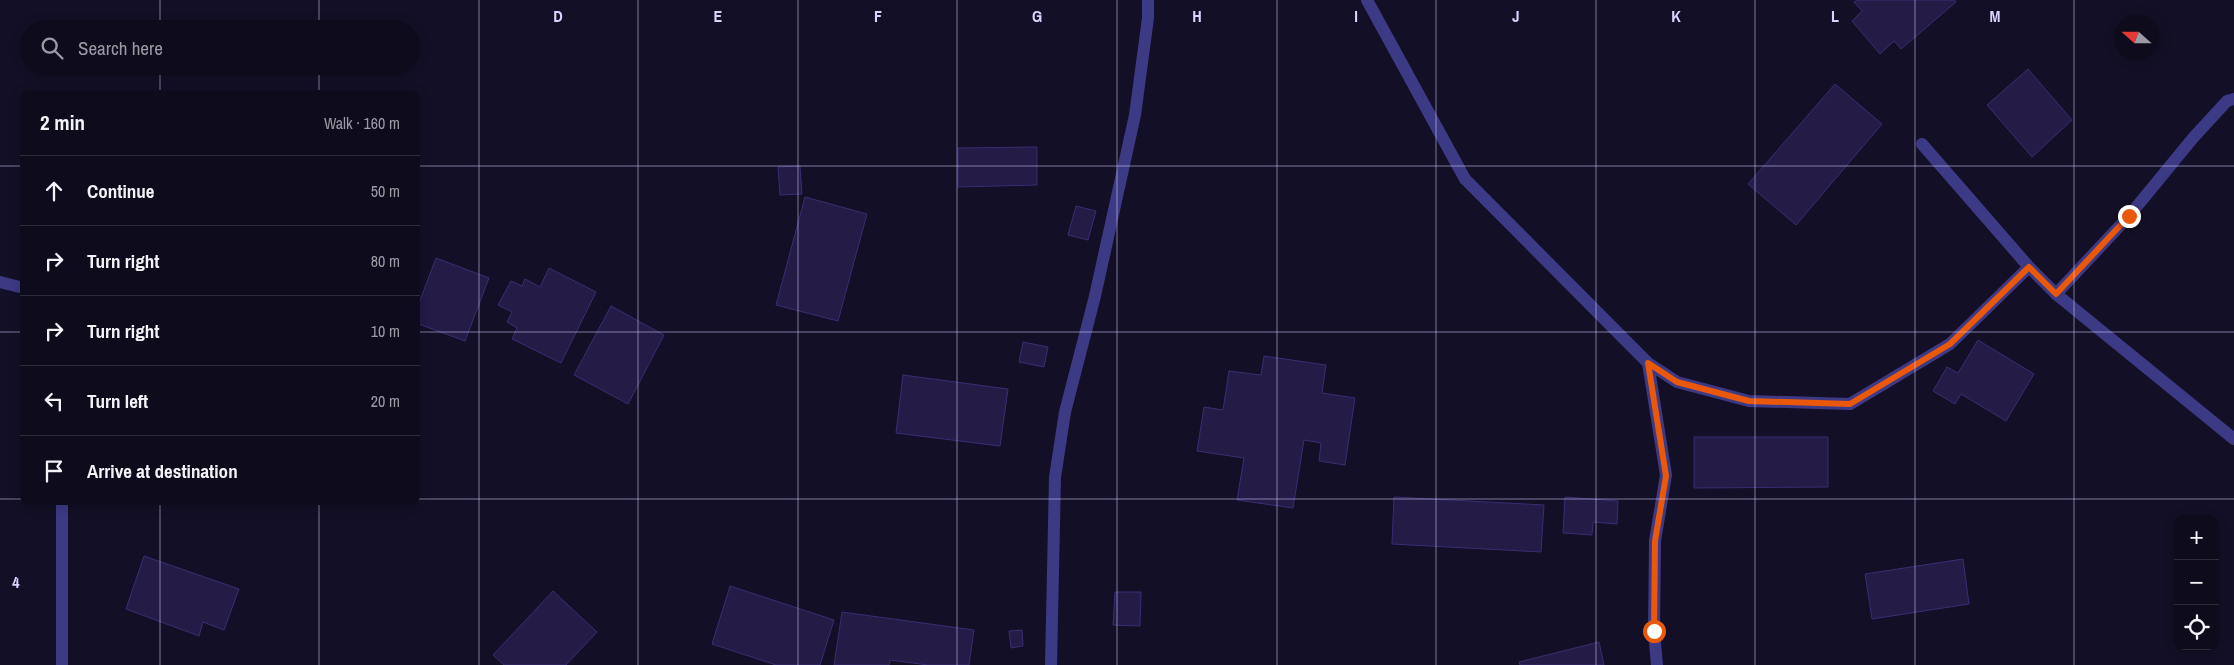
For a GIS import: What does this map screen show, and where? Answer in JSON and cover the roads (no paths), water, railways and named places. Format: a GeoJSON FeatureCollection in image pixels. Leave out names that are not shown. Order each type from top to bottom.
{"type":"FeatureCollection","features":[{"type":"Feature","properties":{"kind":"street"},"geometry":{"type":"LineString","coordinates":[[1051,665],[1055,477],[1065,412],[1095,296],[1135,115],[1148,18],[1148,0]]}},
{"type":"Feature","properties":{"kind":"street"},"geometry":{"type":"LineString","coordinates":[[1367,0],[1465,180],[1648,363],[1677,382],[1749,401],[1850,404],[1950,344],[2029,267]]}},
{"type":"Feature","properties":{"kind":"street"},"geometry":{"type":"LineString","coordinates":[[2056,294],[2129,216],[2193,138],[2227,101],[2234,99]]}},
{"type":"Feature","properties":{"kind":"street"},"geometry":{"type":"LineString","coordinates":[[1922,144],[2029,267],[2056,294],[2234,439]]}},
{"type":"Feature","properties":{"kind":"street"},"geometry":{"type":"LineString","coordinates":[[0,282],[20,287]]}},
{"type":"Feature","properties":{"kind":"street"},"geometry":{"type":"LineString","coordinates":[[1648,363],[1666,476],[1655,541],[1654,631],[1657,665]]}},
{"type":"Feature","properties":{"kind":"street"},"geometry":{"type":"LineString","coordinates":[[62,505],[62,665]]}}]}
